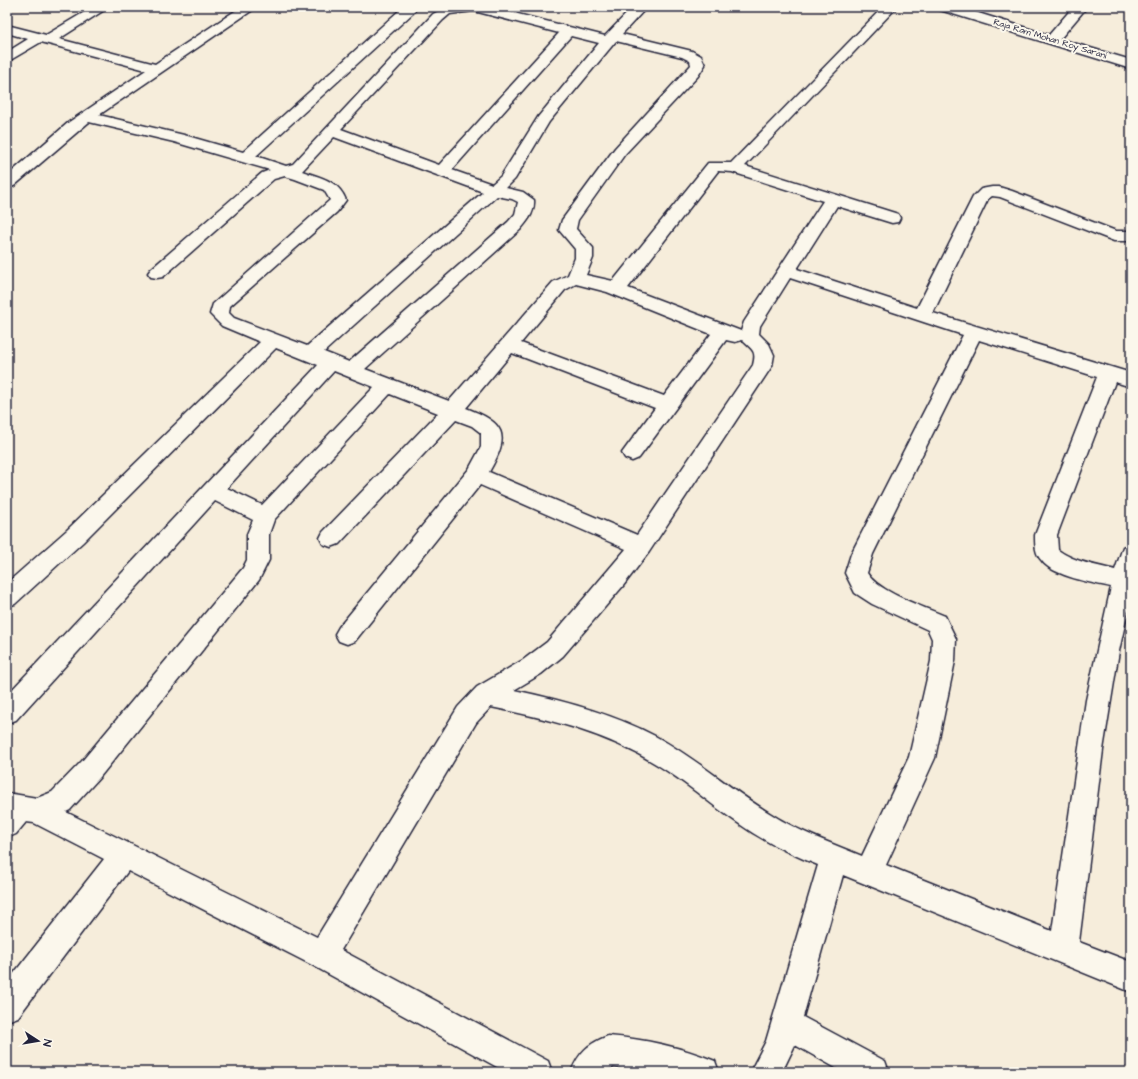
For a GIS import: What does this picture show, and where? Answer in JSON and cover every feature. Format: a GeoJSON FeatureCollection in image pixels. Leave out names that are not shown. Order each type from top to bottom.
{"type":"FeatureCollection","features":[{"type":"Feature","properties":{"kind":"street"},"geometry":{"type":"LineString","coordinates":[[7,58],[102,7]]}},
{"type":"Feature","properties":{"kind":"street"},"geometry":{"type":"LineString","coordinates":[[8,182],[55,140],[86,117],[250,7]]}},
{"type":"Feature","properties":{"kind":"street"},"geometry":{"type":"LineString","coordinates":[[157,273],[262,181],[273,174],[299,167],[438,17],[446,11],[475,7],[568,31],[687,54],[696,59],[698,65],[693,72],[620,151],[570,220],[567,230],[584,248],[584,258],[576,278]]}},
{"type":"Feature","properties":{"kind":"street"},"geometry":{"type":"LineString","coordinates":[[309,355],[496,190],[514,170],[534,133],[543,120],[610,38],[640,7]]}},
{"type":"Feature","properties":{"kind":"street"},"geometry":{"type":"LineString","coordinates":[[735,168],[890,7]]}},
{"type":"Feature","properties":{"kind":"street","name":"Raja Ram Mohan Roy Sarani"},"geometry":{"type":"LineString","coordinates":[[945,7],[1131,65]]}},
{"type":"Feature","properties":{"kind":"street"},"geometry":{"type":"LineString","coordinates":[[1052,40],[1080,7]]}},
{"type":"Feature","properties":{"kind":"street"},"geometry":{"type":"LineString","coordinates":[[246,157],[402,8],[438,17]]}},
{"type":"Feature","properties":{"kind":"street"},"geometry":{"type":"LineString","coordinates":[[7,29],[157,68]]}},
{"type":"Feature","properties":{"kind":"street"},"geometry":{"type":"LineString","coordinates":[[442,171],[568,31]]}},
{"type":"Feature","properties":{"kind":"street"},"geometry":{"type":"LineString","coordinates":[[86,117],[153,130],[246,157],[330,187],[335,192],[338,200],[331,209],[222,304],[219,314],[228,322],[272,341],[479,421],[489,429],[492,441],[487,458],[476,475],[347,634]]}},
{"type":"Feature","properties":{"kind":"street"},"geometry":{"type":"LineString","coordinates":[[331,131],[496,190],[517,195],[526,200],[527,209],[523,217],[351,371]]}},
{"type":"Feature","properties":{"kind":"street"},"geometry":{"type":"LineString","coordinates":[[614,288],[621,285],[714,166],[735,168],[892,218]]}},
{"type":"Feature","properties":{"kind":"street"},"geometry":{"type":"LineString","coordinates":[[922,316],[981,197],[987,191],[996,191],[1006,194],[1114,236],[1130,238]]}},
{"type":"Feature","properties":{"kind":"street"},"geometry":{"type":"LineString","coordinates":[[322,955],[467,714],[486,695],[532,667],[555,649],[641,546],[762,366],[765,355],[762,348],[749,336],[751,326],[832,200]]}},
{"type":"Feature","properties":{"kind":"street"},"geometry":{"type":"LineString","coordinates":[[786,271],[922,316],[1131,380]]}},
{"type":"Feature","properties":{"kind":"street"},"geometry":{"type":"LineString","coordinates":[[331,538],[452,411],[559,286],[566,281],[576,278],[614,288],[755,343]]}},
{"type":"Feature","properties":{"kind":"street"},"geometry":{"type":"LineString","coordinates":[[632,453],[723,331]]}},
{"type":"Feature","properties":{"kind":"street"},"geometry":{"type":"LineString","coordinates":[[868,873],[922,758],[943,661],[944,639],[937,623],[880,597],[863,586],[856,573],[862,554],[973,332]]}},
{"type":"Feature","properties":{"kind":"street"},"geometry":{"type":"LineString","coordinates":[[7,597],[75,536],[272,341]]}},
{"type":"Feature","properties":{"kind":"street"},"geometry":{"type":"LineString","coordinates":[[509,345],[668,405]]}},
{"type":"Feature","properties":{"kind":"street"},"geometry":{"type":"LineString","coordinates":[[7,712],[330,363]]}},
{"type":"Feature","properties":{"kind":"street"},"geometry":{"type":"LineString","coordinates":[[1108,374],[1046,535],[1046,546],[1050,556],[1063,564],[1123,581]]}},
{"type":"Feature","properties":{"kind":"street"},"geometry":{"type":"LineString","coordinates":[[18,813],[60,801],[91,769],[251,574],[258,560],[258,534],[265,516],[277,501],[387,385]]}},
{"type":"Feature","properties":{"kind":"street"},"geometry":{"type":"LineString","coordinates":[[476,475],[641,546]]}},
{"type":"Feature","properties":{"kind":"street"},"geometry":{"type":"LineString","coordinates":[[213,490],[265,516]]}},
{"type":"Feature","properties":{"kind":"street"},"geometry":{"type":"LineString","coordinates":[[1064,949],[1091,745],[1117,602],[1131,553]]}},
{"type":"Feature","properties":{"kind":"street"},"geometry":{"type":"LineString","coordinates":[[486,695],[545,707],[583,717],[626,735],[666,756],[775,832],[868,873],[1131,976]]}},
{"type":"Feature","properties":{"kind":"street"},"geometry":{"type":"LineString","coordinates":[[18,813],[124,855],[322,955],[537,1072]]}},
{"type":"Feature","properties":{"kind":"street"},"geometry":{"type":"LineString","coordinates":[[7,1006],[124,855]]}},
{"type":"Feature","properties":{"kind":"street"},"geometry":{"type":"LineString","coordinates":[[765,1072],[779,1047],[834,858]]}},
{"type":"Feature","properties":{"kind":"street"},"geometry":{"type":"LineString","coordinates":[[786,1024],[874,1072]]}},
{"type":"Feature","properties":{"kind":"street"},"geometry":{"type":"LineString","coordinates":[[586,1072],[588,1067],[608,1051],[640,1054],[704,1072]]}}]}
